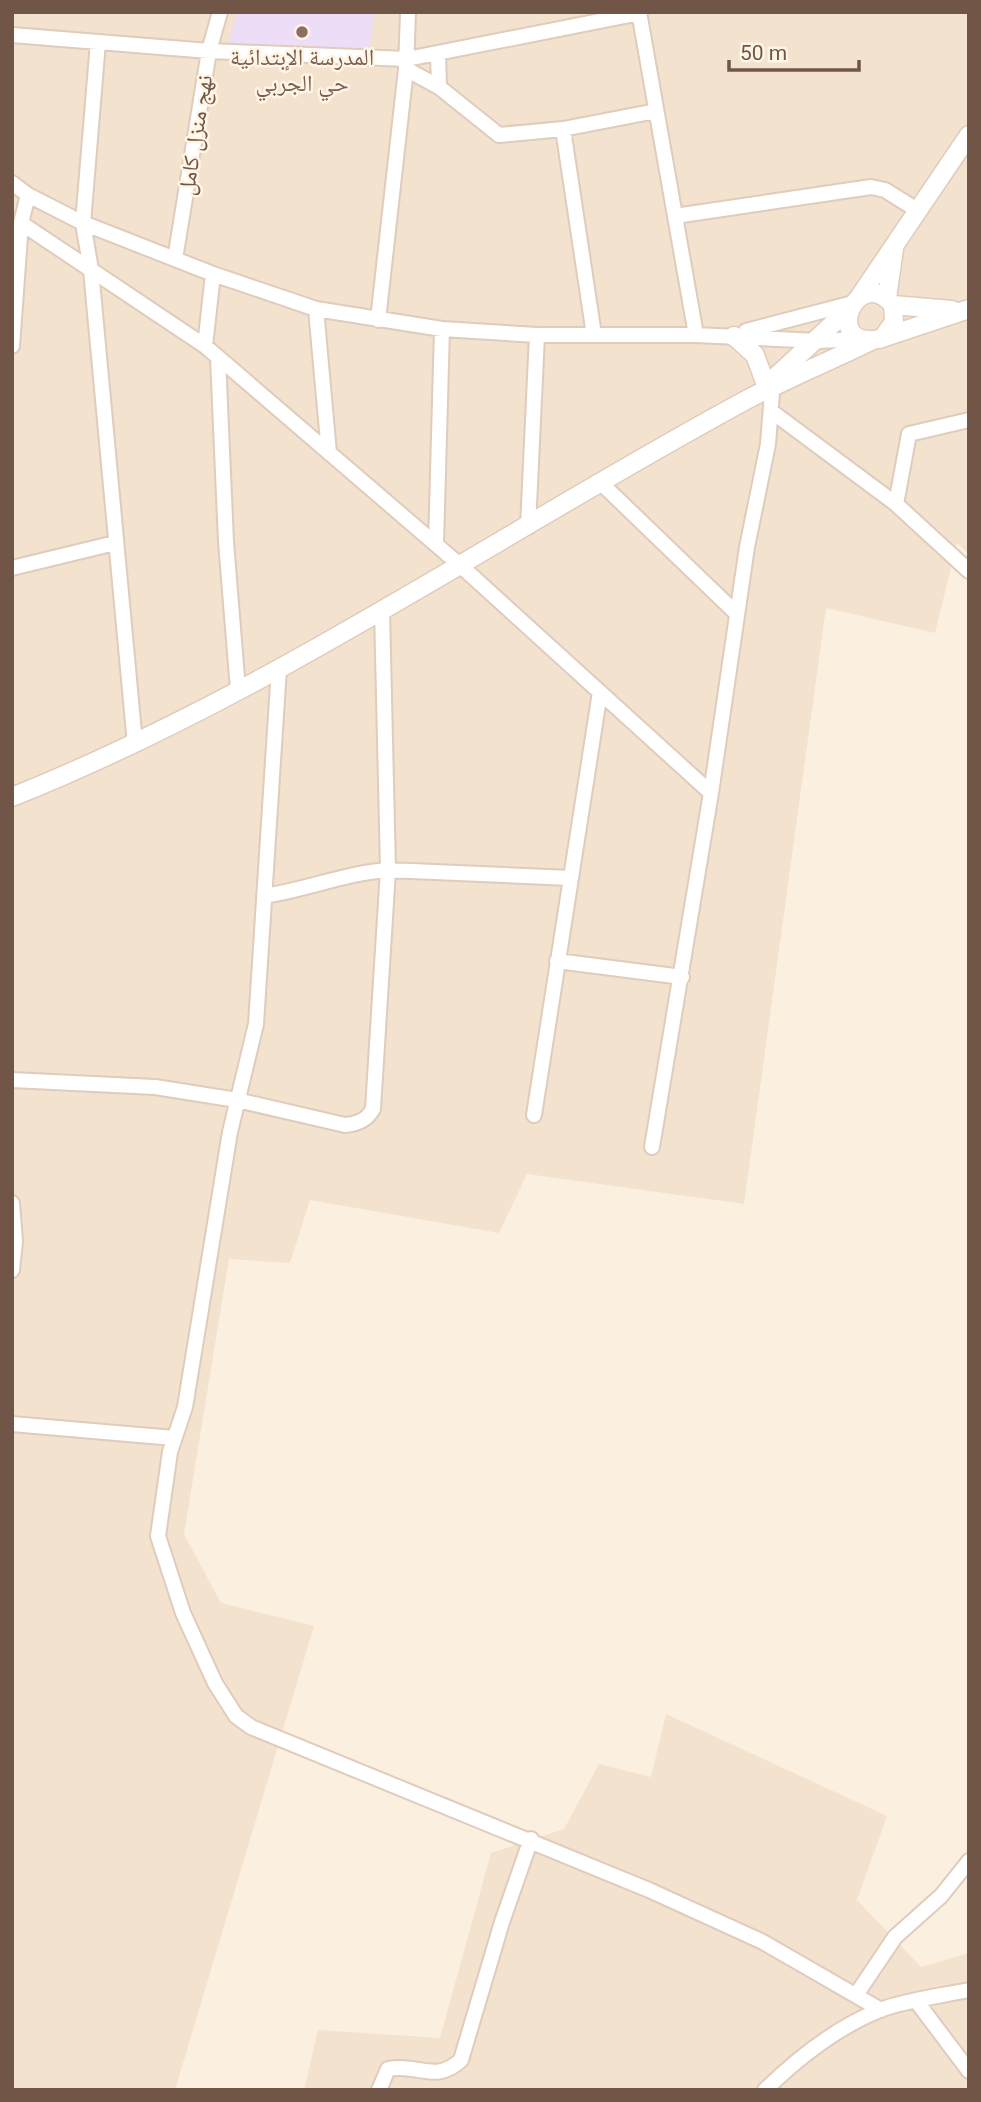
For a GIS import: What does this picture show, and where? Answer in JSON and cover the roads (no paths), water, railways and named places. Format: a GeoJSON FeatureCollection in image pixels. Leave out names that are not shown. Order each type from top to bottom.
{"type":"FeatureCollection","features":[{"type":"Feature","properties":{"kind":"street","name":"نهج منزل كامل"},"geometry":{"type":"LineString","coordinates":[[175,259],[209,51],[220,12]]}},
{"type":"Feature","properties":{"kind":"street"},"geometry":{"type":"LineString","coordinates":[[377,320],[407,64],[408,12]]}},
{"type":"Feature","properties":{"kind":"street"},"geometry":{"type":"LineString","coordinates":[[12,35],[407,64],[438,53],[640,13],[696,335]]}},
{"type":"Feature","properties":{"kind":"street"},"geometry":{"type":"LineString","coordinates":[[98,42],[83,223],[91,270],[135,744]]}},
{"type":"Feature","properties":{"kind":"street"},"geometry":{"type":"LineString","coordinates":[[438,53],[439,87]]}},
{"type":"Feature","properties":{"kind":"street"},"geometry":{"type":"LineString","coordinates":[[407,64],[499,135],[563,128],[656,111]]}},
{"type":"Feature","properties":{"kind":"street"},"geometry":{"type":"LineString","coordinates":[[563,128],[594,335]]}},
{"type":"Feature","properties":{"kind":"street"},"geometry":{"type":"LineString","coordinates":[[12,797],[135,744],[279,668],[750,399],[771,384],[818,341],[853,303],[969,135]]}},
{"type":"Feature","properties":{"kind":"street"},"geometry":{"type":"LineString","coordinates":[[12,183],[28,195],[83,223],[213,275],[316,309],[442,329],[537,335],[696,335],[818,341],[873,339],[894,322],[890,301],[896,241]]}},
{"type":"Feature","properties":{"kind":"street"},"geometry":{"type":"LineString","coordinates":[[675,216],[871,187],[885,190],[917,210]]}},
{"type":"Feature","properties":{"kind":"street"},"geometry":{"type":"LineString","coordinates":[[12,346],[21,223],[28,195]]}},
{"type":"Feature","properties":{"kind":"street"},"geometry":{"type":"LineString","coordinates":[[21,223],[205,346],[461,566],[711,793]]}},
{"type":"Feature","properties":{"kind":"street"},"geometry":{"type":"LineString","coordinates":[[205,346],[213,275]]}},
{"type":"Feature","properties":{"kind":"street"},"geometry":{"type":"LineString","coordinates":[[729,336],[853,303],[869,294],[890,301],[964,310]]}},
{"type":"Feature","properties":{"kind":"street"},"geometry":{"type":"LineString","coordinates":[[853,303],[849,326],[873,339]]}},
{"type":"Feature","properties":{"kind":"street"},"geometry":{"type":"LineString","coordinates":[[316,309],[329,453]]}},
{"type":"Feature","properties":{"kind":"street"},"geometry":{"type":"LineString","coordinates":[[771,384],[873,339],[964,310]]}},
{"type":"Feature","properties":{"kind":"street"},"geometry":{"type":"LineString","coordinates":[[436,544],[442,329]]}},
{"type":"Feature","properties":{"kind":"street"},"geometry":{"type":"LineString","coordinates":[[528,527],[537,335]]}},
{"type":"Feature","properties":{"kind":"street"},"geometry":{"type":"LineString","coordinates":[[652,1147],[682,977],[771,411],[771,384],[755,355],[729,336]]}},
{"type":"Feature","properties":{"kind":"street"},"geometry":{"type":"LineString","coordinates":[[218,358],[226,542],[238,690]]}},
{"type":"Feature","properties":{"kind":"street"},"geometry":{"type":"LineString","coordinates":[[771,411],[896,504],[969,571]]}},
{"type":"Feature","properties":{"kind":"street"},"geometry":{"type":"LineString","coordinates":[[896,504],[908,434],[969,420]]}},
{"type":"Feature","properties":{"kind":"street"},"geometry":{"type":"LineString","coordinates":[[602,484],[737,614]]}},
{"type":"Feature","properties":{"kind":"street"},"geometry":{"type":"LineString","coordinates":[[12,568],[116,543]]}},
{"type":"Feature","properties":{"kind":"street"},"geometry":{"type":"LineString","coordinates":[[12,1080],[155,1087],[237,1100],[345,1125],[356,1124],[370,1115],[373,1109],[388,870],[382,610]]}},
{"type":"Feature","properties":{"kind":"street"},"geometry":{"type":"LineString","coordinates":[[279,668],[256,1024],[237,1100],[185,1407],[174,1438],[158,1527],[160,1548],[183,1613],[215,1683],[236,1716],[251,1727],[531,1839],[762,1942],[881,2010]]}},
{"type":"Feature","properties":{"kind":"street"},"geometry":{"type":"LineString","coordinates":[[534,1115],[600,692]]}},
{"type":"Feature","properties":{"kind":"street"},"geometry":{"type":"LineString","coordinates":[[264,896],[299,891],[360,872],[388,870],[570,878]]}},
{"type":"Feature","properties":{"kind":"street"},"geometry":{"type":"LineString","coordinates":[[557,961],[682,977]]}},
{"type":"Feature","properties":{"kind":"street"},"geometry":{"type":"LineString","coordinates":[[12,1203],[15,1241],[12,1270]]}},
{"type":"Feature","properties":{"kind":"street"},"geometry":{"type":"LineString","coordinates":[[12,1424],[174,1438]]}},
{"type":"Feature","properties":{"kind":"street"},"geometry":{"type":"LineString","coordinates":[[379,2090],[388,2069],[403,2066],[438,2074],[450,2070],[461,2060],[502,1922],[531,1839]]}},
{"type":"Feature","properties":{"kind":"street"},"geometry":{"type":"LineString","coordinates":[[856,1995],[895,1937],[941,1896],[969,1861]]}},
{"type":"Feature","properties":{"kind":"street"},"geometry":{"type":"LineString","coordinates":[[765,2090],[791,2065],[840,2032],[881,2010],[969,1990]]}},
{"type":"Feature","properties":{"kind":"street"},"geometry":{"type":"LineString","coordinates":[[917,2002],[969,2071]]}},
{"type":"Feature","properties":{"kind":"place","name":"المدرسة الإبتدائية حي الجربي"},"geometry":{"type":"Point","coordinates":[302,32]}}]}
